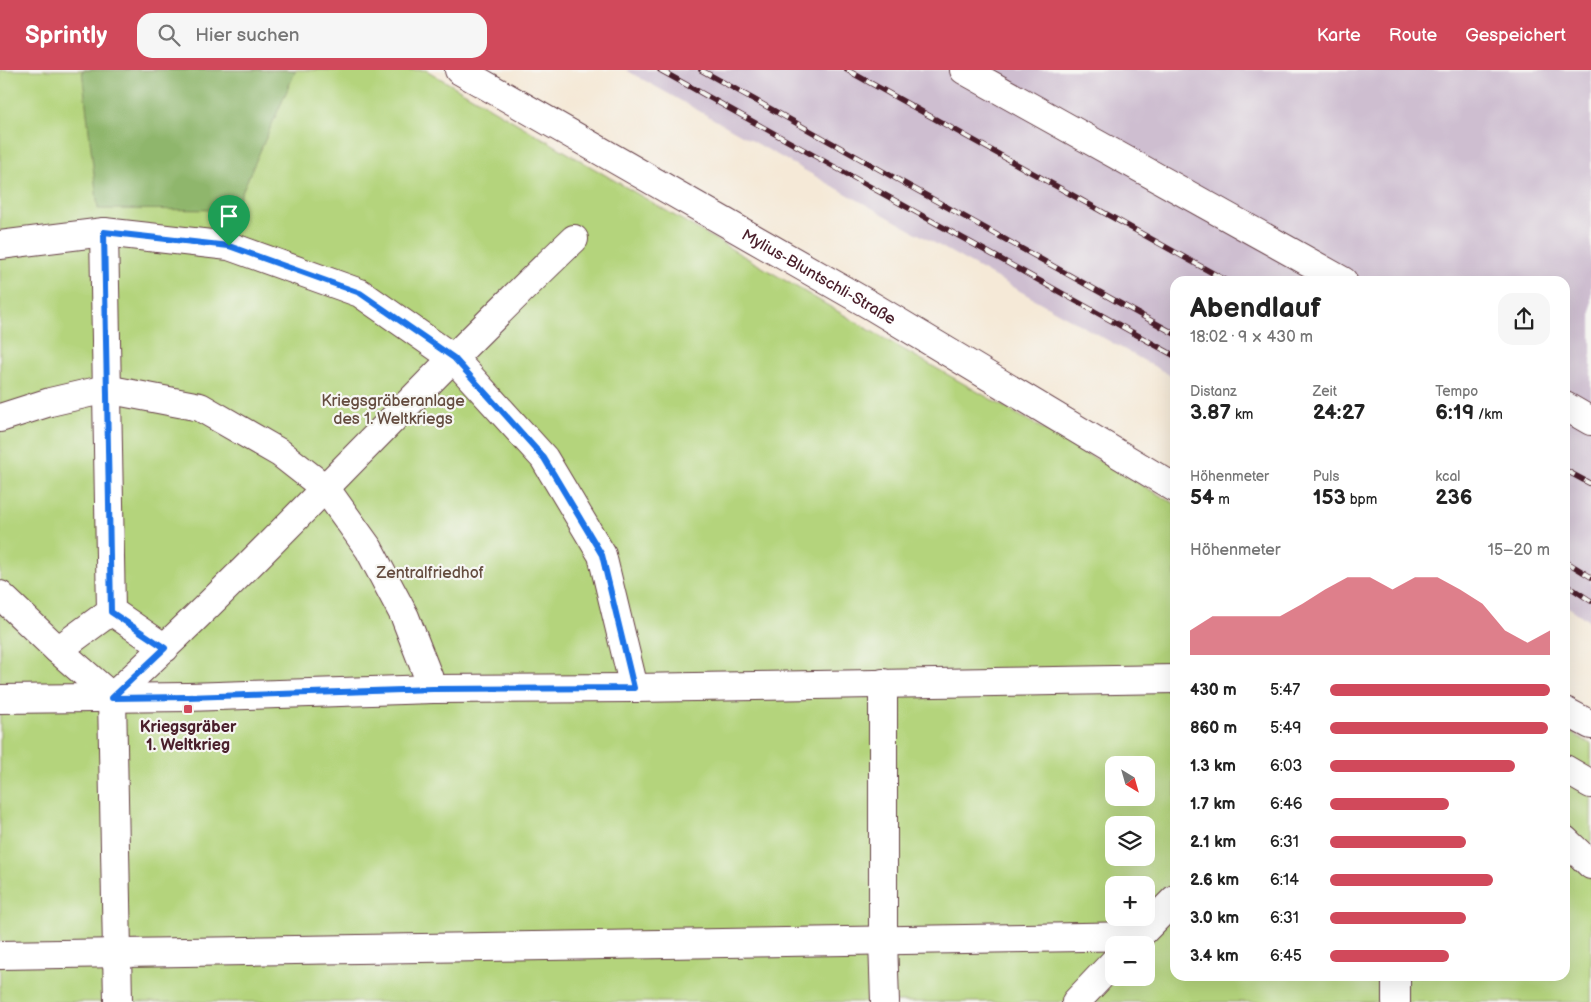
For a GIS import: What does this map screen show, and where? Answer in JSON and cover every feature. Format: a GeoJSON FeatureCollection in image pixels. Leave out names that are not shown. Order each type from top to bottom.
{"type":"FeatureCollection","features":[{"type":"Feature","properties":{"kind":"street","name":"Mylius-Bluntschli-Straße"},"geometry":{"type":"LineString","coordinates":[[459,70],[870,305],[1170,485]]}},
{"type":"Feature","properties":{"kind":"street"},"geometry":{"type":"LineString","coordinates":[[964,70],[1334,276]]}},
{"type":"Feature","properties":{"kind":"street"},"geometry":{"type":"LineString","coordinates":[[104,232],[111,612]]}},
{"type":"Feature","properties":{"kind":"street"},"geometry":{"type":"LineString","coordinates":[[0,245],[104,232],[229,246],[360,293],[454,358],[544,458],[602,555],[634,688]]}},
{"type":"Feature","properties":{"kind":"street"},"geometry":{"type":"LineString","coordinates":[[112,698],[326,489],[574,239]]}},
{"type":"Feature","properties":{"kind":"street"},"geometry":{"type":"LineString","coordinates":[[0,418],[50,402],[106,389],[200,407],[280,453],[326,489],[369,549],[405,617],[433,689]]}},
{"type":"Feature","properties":{"kind":"street"},"geometry":{"type":"LineString","coordinates":[[1570,409],[1591,420]]}},
{"type":"Feature","properties":{"kind":"street"},"geometry":{"type":"LineString","coordinates":[[0,595],[112,698],[118,1002]]}},
{"type":"Feature","properties":{"kind":"street"},"geometry":{"type":"LineString","coordinates":[[111,612],[165,648]]}},
{"type":"Feature","properties":{"kind":"street"},"geometry":{"type":"LineString","coordinates":[[58,650],[111,612]]}},
{"type":"Feature","properties":{"kind":"street"},"geometry":{"type":"LineString","coordinates":[[0,699],[112,698],[433,689],[634,688],[1170,679]]}},
{"type":"Feature","properties":{"kind":"street"},"geometry":{"type":"LineString","coordinates":[[883,683],[883,940],[885,1002]]}},
{"type":"Feature","properties":{"kind":"street"},"geometry":{"type":"LineString","coordinates":[[1570,714],[1591,726]]}},
{"type":"Feature","properties":{"kind":"street"},"geometry":{"type":"LineString","coordinates":[[1570,772],[1591,784]]}},
{"type":"Feature","properties":{"kind":"street"},"geometry":{"type":"LineString","coordinates":[[1570,845],[1591,865]]}},
{"type":"Feature","properties":{"kind":"street"},"geometry":{"type":"LineString","coordinates":[[1139,936],[1170,904]]}},
{"type":"Feature","properties":{"kind":"street"},"geometry":{"type":"LineString","coordinates":[[0,955],[883,940],[1105,940]]}},
{"type":"Feature","properties":{"kind":"street"},"geometry":{"type":"LineString","coordinates":[[1076,1002],[1105,971]]}},
{"type":"Feature","properties":{"kind":"street"},"geometry":{"type":"LineString","coordinates":[[1396,981],[1396,1002]]}},
{"type":"Feature","properties":{"kind":"shaded area"},"geometry":{"type":"Polygon","coordinates":[[[626,70],[1591,70],[1591,622],[1570,608],[1570,276],[1170,276],[1170,375],[626,70]]]}},
{"type":"Feature","properties":{"kind":"green space","name":"Zentralfriedhof"},"geometry":{"type":"Polygon","coordinates":[[[0,70],[426,70],[885,339],[1170,501],[1170,981],[1570,981],[1570,732],[1591,744],[1591,1002],[0,1002],[0,70]]]}},
{"type":"Feature","properties":{"kind":"green space"},"geometry":{"type":"Polygon","coordinates":[[[82,70],[296,70],[234,210],[98,209],[82,70]]]}},
{"type":"Feature","properties":{"kind":"railway"},"geometry":{"type":"LineString","coordinates":[[660,70],[1170,353]]}},
{"type":"Feature","properties":{"kind":"railway"},"geometry":{"type":"LineString","coordinates":[[701,70],[1170,331]]}},
{"type":"Feature","properties":{"kind":"railway"},"geometry":{"type":"LineString","coordinates":[[847,70],[1218,276]]}},
{"type":"Feature","properties":{"kind":"railway"},"geometry":{"type":"LineString","coordinates":[[1570,473],[1591,484]]}},
{"type":"Feature","properties":{"kind":"railway"},"geometry":{"type":"LineString","coordinates":[[1570,564],[1591,577]]}},
{"type":"Feature","properties":{"kind":"railway"},"geometry":{"type":"LineString","coordinates":[[1570,587],[1591,601]]}},
{"type":"Feature","properties":{"kind":"place","name":"Kriegsgräber 1. Weltkrieg"},"geometry":{"type":"Point","coordinates":[188,709]}},
{"type":"Feature","properties":{"kind":"route"},"geometry":{"type":"LineString","coordinates":[[104,232],[229,246],[360,293],[454,358],[544,458],[602,555],[634,688],[433,689],[112,698],[165,648],[111,612],[104,232]]}},
{"type":"Feature","properties":{"kind":"park label","name":"Kriegsgräberanlage des 1. Weltkriegs"},"geometry":{"type":"Point","coordinates":[393,409]}}]}
